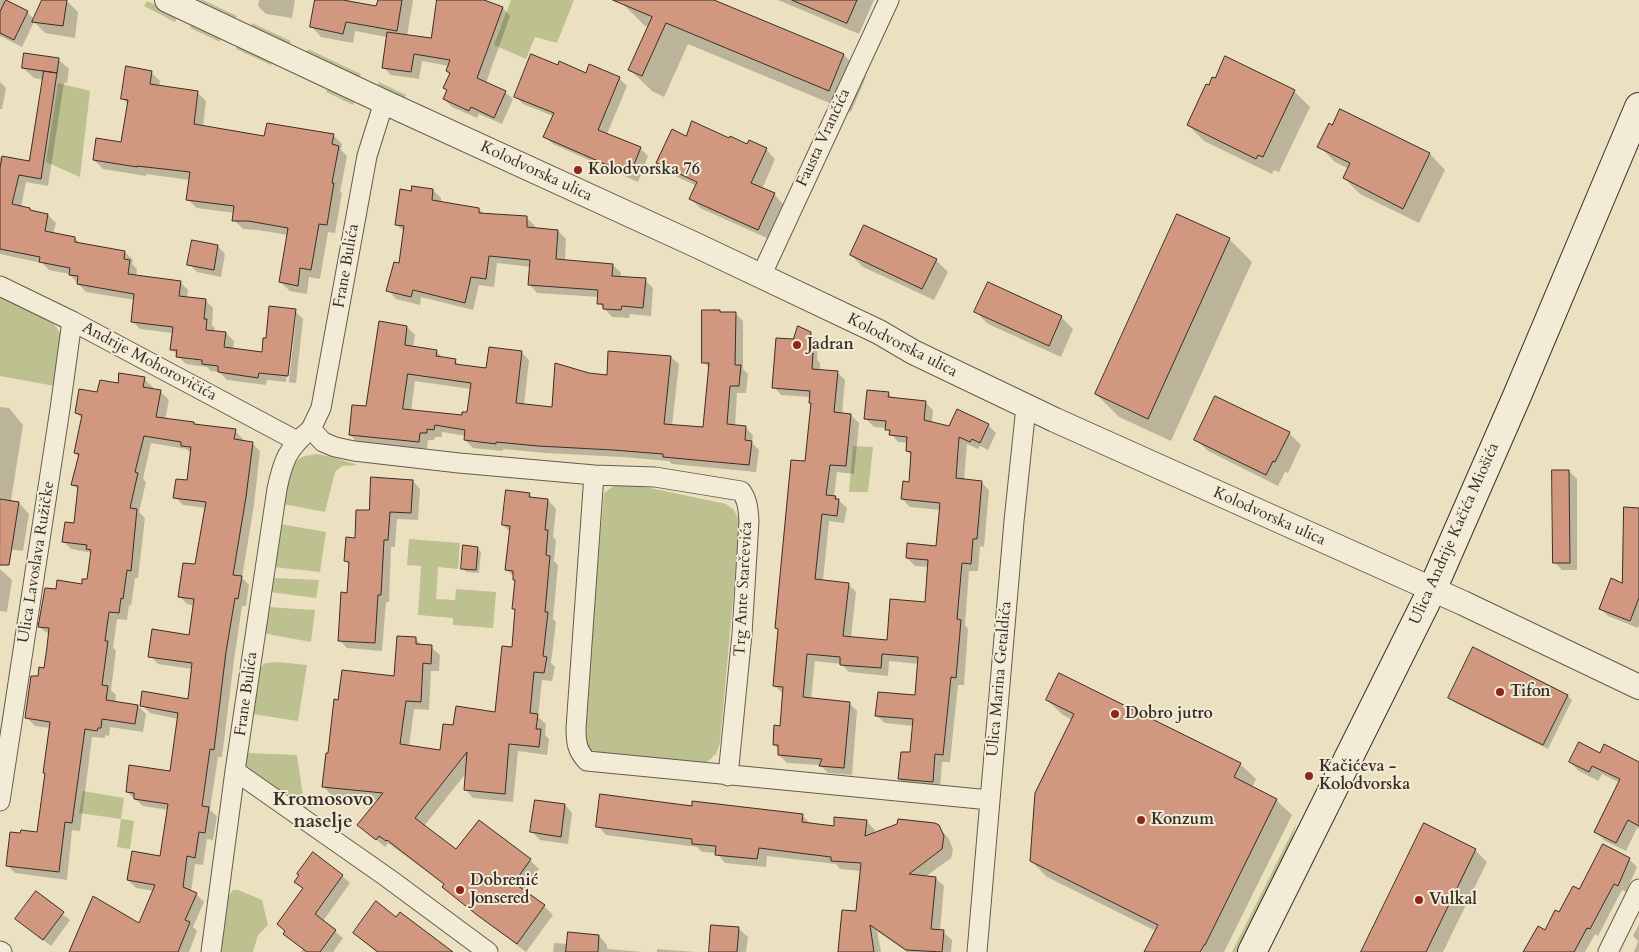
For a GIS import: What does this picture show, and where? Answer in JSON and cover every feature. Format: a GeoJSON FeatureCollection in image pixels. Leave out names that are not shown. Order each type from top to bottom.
{"type":"FeatureCollection","features":[{"type":"Feature","properties":{"kind":"main road","name":"Ulica Andrije Kačića Miošića"},"geometry":{"type":"LineString","coordinates":[[1252,952],[1432,590],[1517,396],[1639,107]]}},
{"type":"Feature","properties":{"kind":"street","name":"Kolodvorska ulica"},"geometry":{"type":"LineString","coordinates":[[167,0],[761,276],[879,332],[913,352],[1026,407],[1463,603],[1639,687]]}},
{"type":"Feature","properties":{"kind":"street","name":"Fausta Vrančića"},"geometry":{"type":"LineString","coordinates":[[761,276],[889,0]]}},
{"type":"Feature","properties":{"kind":"street","name":"Frane Bulića"},"geometry":{"type":"LineString","coordinates":[[211,952],[281,468],[289,451],[304,435],[321,408],[368,156],[384,102]]}},
{"type":"Feature","properties":{"kind":"street","name":"Andrije Mohorovičića"},"geometry":{"type":"LineString","coordinates":[[0,286],[304,435]]}},
{"type":"Feature","properties":{"kind":"street","name":"Ulica Lavoslava Ružičke"},"geometry":{"type":"LineString","coordinates":[[0,801],[72,321]]}},
{"type":"Feature","properties":{"kind":"street","name":"Ulica Marina Getaldića"},"geometry":{"type":"LineString","coordinates":[[977,952],[1014,521],[1026,407]]}},
{"type":"Feature","properties":{"kind":"street","name":"Trg Ante Starčevića"},"geometry":{"type":"LineString","coordinates":[[304,435],[335,448],[354,451],[459,463],[594,475],[655,478],[741,491],[748,506],[749,521],[742,634],[728,776]]}},
{"type":"Feature","properties":{"kind":"street"},"geometry":{"type":"LineString","coordinates":[[594,475],[576,728],[577,746],[587,761],[990,800]]}},
{"type":"Feature","properties":{"kind":"street"},"geometry":{"type":"LineString","coordinates":[[236,771],[388,878],[486,951]]}},
{"type":"Feature","properties":{"kind":"street"},"geometry":{"type":"LineString","coordinates":[[1608,952],[1639,889]]}},
{"type":"Feature","properties":{"kind":"green space"},"geometry":{"type":"Polygon","coordinates":[[[195,0],[203,0],[237,16],[235,19],[195,0]]]}},
{"type":"Feature","properties":{"kind":"green space"},"geometry":{"type":"Polygon","coordinates":[[[511,0],[574,0],[557,43],[535,37],[526,59],[494,45],[511,0]]]}},
{"type":"Feature","properties":{"kind":"green space"},"geometry":{"type":"Polygon","coordinates":[[[147,1],[178,16],[175,22],[144,6],[147,1]]]}},
{"type":"Feature","properties":{"kind":"green space"},"geometry":{"type":"Polygon","coordinates":[[[191,23],[221,37],[220,42],[190,28],[191,23]]]}},
{"type":"Feature","properties":{"kind":"green space"},"geometry":{"type":"Polygon","coordinates":[[[252,23],[291,41],[289,45],[251,27],[252,23]]]}},
{"type":"Feature","properties":{"kind":"green space"},"geometry":{"type":"Polygon","coordinates":[[[238,45],[273,60],[271,65],[236,49],[238,45]]]}},
{"type":"Feature","properties":{"kind":"green space"},"geometry":{"type":"Polygon","coordinates":[[[308,49],[361,74],[360,77],[306,52],[308,49]]]}},
{"type":"Feature","properties":{"kind":"green space"},"geometry":{"type":"Polygon","coordinates":[[[379,82],[406,95],[404,100],[377,87],[379,82]]]}},
{"type":"Feature","properties":{"kind":"green space"},"geometry":{"type":"Polygon","coordinates":[[[58,83],[90,91],[80,177],[46,162],[58,83]]]}},
{"type":"Feature","properties":{"kind":"green space"},"geometry":{"type":"Polygon","coordinates":[[[329,87],[356,100],[353,105],[326,92],[329,87]]]}},
{"type":"Feature","properties":{"kind":"green space"},"geometry":{"type":"Polygon","coordinates":[[[0,294],[37,311],[53,323],[59,331],[62,343],[55,386],[0,376],[0,294]]]}},
{"type":"Feature","properties":{"kind":"green space"},"geometry":{"type":"Polygon","coordinates":[[[853,446],[873,447],[868,492],[849,492],[853,446]]]}},
{"type":"Feature","properties":{"kind":"green space"},"geometry":{"type":"Polygon","coordinates":[[[317,454],[358,465],[342,466],[335,472],[325,512],[283,504],[288,478],[297,461],[302,457],[317,454]]]}},
{"type":"Feature","properties":{"kind":"green space"},"geometry":{"type":"Polygon","coordinates":[[[631,484],[726,504],[734,510],[740,522],[720,743],[716,754],[706,763],[594,751],[587,745],[583,732],[604,493],[615,485],[631,484]]]}},
{"type":"Feature","properties":{"kind":"green space"},"geometry":{"type":"Polygon","coordinates":[[[280,524],[326,532],[320,572],[273,567],[280,524]]]}},
{"type":"Feature","properties":{"kind":"green space"},"geometry":{"type":"Polygon","coordinates":[[[409,539],[460,543],[458,569],[438,567],[436,599],[455,600],[456,589],[496,592],[493,628],[453,625],[453,618],[418,615],[421,566],[407,565],[409,539]]]}},
{"type":"Feature","properties":{"kind":"green space"},"geometry":{"type":"Polygon","coordinates":[[[273,578],[319,580],[316,598],[270,592],[273,578]]]}},
{"type":"Feature","properties":{"kind":"green space"},"geometry":{"type":"Polygon","coordinates":[[[268,607],[315,610],[311,642],[267,634],[263,631],[268,607]]]}},
{"type":"Feature","properties":{"kind":"green space"},"geometry":{"type":"Polygon","coordinates":[[[277,662],[307,665],[298,721],[252,714],[254,687],[258,673],[265,663],[277,662]]]}},
{"type":"Feature","properties":{"kind":"green space"},"geometry":{"type":"Polygon","coordinates":[[[247,753],[297,755],[303,796],[308,808],[303,810],[249,771],[246,765],[247,753]]]}},
{"type":"Feature","properties":{"kind":"green space"},"geometry":{"type":"Polygon","coordinates":[[[83,791],[124,798],[121,819],[79,813],[83,791]]]}},
{"type":"Feature","properties":{"kind":"green space"},"geometry":{"type":"Polygon","coordinates":[[[121,819],[134,821],[130,849],[117,847],[121,819]]]}},
{"type":"Feature","properties":{"kind":"green space"},"geometry":{"type":"Polygon","coordinates":[[[1296,824],[1290,847],[1241,952],[1232,952],[1296,824]]]}},
{"type":"Feature","properties":{"kind":"green space"},"geometry":{"type":"Polygon","coordinates":[[[233,890],[238,890],[262,900],[268,925],[258,935],[253,952],[219,952],[224,910],[229,895],[233,890]]]}},
{"type":"Feature","properties":{"kind":"building"},"geometry":{"type":"Polygon","coordinates":[[[6,0],[28,11],[14,40],[0,33],[0,12],[6,0]]]}},
{"type":"Feature","properties":{"kind":"building"},"geometry":{"type":"Polygon","coordinates":[[[42,0],[67,0],[63,26],[32,22],[42,0]]]}},
{"type":"Feature","properties":{"kind":"building"},"geometry":{"type":"Polygon","coordinates":[[[315,0],[343,0],[376,6],[378,0],[402,0],[397,31],[346,22],[343,34],[310,27],[315,0]]]}},
{"type":"Feature","properties":{"kind":"building"},"geometry":{"type":"Polygon","coordinates":[[[437,0],[484,0],[503,7],[477,78],[506,91],[494,118],[471,107],[469,111],[443,99],[447,90],[443,88],[450,73],[446,71],[450,60],[414,54],[411,72],[382,68],[387,32],[431,38],[437,0]]]}},
{"type":"Feature","properties":{"kind":"building"},"geometry":{"type":"Polygon","coordinates":[[[613,0],[714,0],[844,54],[829,91],[666,23],[642,76],[628,70],[652,17],[613,0]]]}},
{"type":"Feature","properties":{"kind":"building"},"geometry":{"type":"Polygon","coordinates":[[[792,0],[857,0],[847,23],[792,0]]]}},
{"type":"Feature","properties":{"kind":"building"},"geometry":{"type":"Polygon","coordinates":[[[24,53],[59,58],[57,73],[22,68],[24,53]]]}},
{"type":"Feature","properties":{"kind":"building"},"geometry":{"type":"Polygon","coordinates":[[[531,54],[558,65],[559,61],[586,73],[589,64],[620,77],[598,130],[641,147],[630,175],[543,137],[554,113],[514,97],[531,54]]]}},
{"type":"Feature","properties":{"kind":"building"},"geometry":{"type":"Polygon","coordinates":[[[1225,56],[1295,90],[1263,157],[1258,155],[1256,159],[1187,125],[1206,84],[1209,85],[1212,77],[1215,78],[1225,56]]]}},
{"type":"Feature","properties":{"kind":"building"},"geometry":{"type":"Polygon","coordinates":[[[126,66],[152,71],[150,84],[198,91],[194,124],[264,136],[267,123],[334,134],[332,144],[339,146],[327,225],[319,224],[311,270],[300,268],[298,286],[279,282],[288,228],[248,221],[232,221],[234,206],[186,200],[190,172],[137,167],[93,160],[96,138],[121,142],[128,100],[121,99],[126,66]]]}},
{"type":"Feature","properties":{"kind":"building"},"geometry":{"type":"Polygon","coordinates":[[[44,71],[57,73],[41,179],[19,175],[12,204],[48,214],[45,231],[75,237],[75,242],[125,251],[124,259],[130,260],[128,274],[181,281],[179,296],[206,299],[204,319],[207,319],[206,330],[226,332],[224,347],[262,352],[263,338],[266,338],[269,306],[296,309],[288,376],[259,373],[258,378],[218,372],[218,366],[202,364],[202,360],[176,357],[177,350],[170,350],[173,327],[131,322],[134,294],[77,284],[78,276],[69,275],[70,268],[39,262],[40,257],[0,249],[0,168],[2,156],[29,161],[44,71]]]}},
{"type":"Feature","properties":{"kind":"building"},"geometry":{"type":"Polygon","coordinates":[[[1340,109],[1430,153],[1403,209],[1343,178],[1350,163],[1317,147],[1329,123],[1332,125],[1340,109]]]}},
{"type":"Feature","properties":{"kind":"building"},"geometry":{"type":"Polygon","coordinates":[[[692,121],[729,138],[730,136],[747,144],[749,140],[767,148],[751,183],[775,193],[758,230],[689,199],[697,182],[656,163],[672,129],[686,136],[692,121]]]}},
{"type":"Feature","properties":{"kind":"building"},"geometry":{"type":"Polygon","coordinates":[[[412,186],[433,189],[432,200],[479,208],[479,213],[527,216],[527,227],[558,230],[556,259],[613,264],[612,276],[646,278],[643,308],[622,306],[621,310],[603,309],[603,304],[597,304],[598,290],[528,285],[530,260],[489,256],[486,279],[471,277],[465,303],[413,290],[411,297],[386,291],[394,262],[399,263],[404,226],[395,225],[400,189],[411,191],[412,186]]]}},
{"type":"Feature","properties":{"kind":"building"},"geometry":{"type":"Polygon","coordinates":[[[1177,214],[1230,238],[1148,419],[1095,394],[1177,214]]]}},
{"type":"Feature","properties":{"kind":"building"},"geometry":{"type":"Polygon","coordinates":[[[864,225],[937,259],[922,289],[850,255],[864,225]]]}},
{"type":"Feature","properties":{"kind":"building"},"geometry":{"type":"Polygon","coordinates":[[[192,240],[218,245],[214,270],[187,265],[192,240]]]}},
{"type":"Feature","properties":{"kind":"building"},"geometry":{"type":"Polygon","coordinates":[[[988,282],[1062,316],[1049,346],[974,312],[988,282]]]}},
{"type":"Feature","properties":{"kind":"building"},"geometry":{"type":"Polygon","coordinates":[[[702,310],[736,312],[735,365],[741,365],[739,386],[730,386],[727,424],[746,426],[745,440],[752,441],[749,465],[663,457],[663,454],[496,442],[496,444],[464,440],[465,430],[435,425],[434,430],[427,429],[427,433],[420,433],[419,442],[349,435],[352,405],[366,406],[379,321],[407,326],[405,345],[437,350],[436,356],[456,359],[455,364],[486,368],[489,347],[522,351],[516,403],[552,407],[555,363],[589,373],[607,375],[608,351],[671,356],[664,424],[703,427],[709,363],[702,363],[702,310]],[[408,374],[403,409],[462,415],[462,412],[467,412],[471,383],[408,374]]]}},
{"type":"Feature","properties":{"kind":"building"},"geometry":{"type":"Polygon","coordinates":[[[798,326],[811,332],[809,353],[813,353],[812,369],[838,371],[834,412],[851,414],[846,466],[830,465],[826,495],[836,496],[835,499],[839,499],[837,516],[822,514],[815,579],[849,583],[843,636],[887,640],[890,599],[925,602],[928,560],[906,558],[907,543],[936,546],[940,503],[901,499],[903,481],[909,482],[911,452],[906,451],[907,437],[889,435],[890,430],[885,430],[886,421],[864,419],[867,390],[889,392],[888,397],[926,401],[924,420],[949,426],[957,409],[989,424],[980,443],[972,439],[970,442],[959,437],[956,478],[982,481],[977,539],[973,539],[971,564],[962,563],[957,619],[961,620],[956,678],[951,677],[943,755],[935,754],[933,782],[898,779],[901,752],[910,752],[913,719],[875,716],[878,692],[915,695],[918,657],[882,654],[881,668],[840,665],[840,657],[807,654],[803,697],[850,702],[844,768],[819,766],[822,759],[778,755],[778,745],[773,745],[774,725],[780,726],[783,687],[773,686],[778,629],[775,628],[791,460],[805,461],[811,403],[809,403],[810,391],[772,388],[776,338],[793,339],[798,326]]]}},
{"type":"Feature","properties":{"kind":"building"},"geometry":{"type":"Polygon","coordinates":[[[119,373],[145,377],[143,387],[161,390],[156,417],[236,429],[234,439],[253,442],[233,575],[242,576],[238,599],[235,598],[226,652],[214,750],[210,749],[202,806],[209,807],[205,833],[199,832],[195,858],[187,856],[183,887],[197,893],[185,920],[190,922],[178,952],[69,952],[93,896],[139,923],[155,885],[127,880],[132,851],[160,856],[168,804],[134,799],[134,793],[126,792],[129,765],[170,771],[178,713],[140,706],[142,691],[188,699],[192,663],[148,657],[152,629],[189,635],[194,599],[178,597],[183,563],[195,564],[206,502],[173,498],[176,479],[187,480],[191,447],[181,446],[181,442],[144,436],[135,472],[138,473],[130,508],[137,509],[131,571],[127,570],[119,613],[109,612],[105,641],[108,641],[102,685],[108,686],[106,700],[138,705],[135,724],[102,719],[101,728],[98,728],[97,731],[85,729],[72,823],[65,822],[59,872],[6,866],[10,832],[20,833],[21,830],[37,832],[50,722],[25,718],[31,676],[38,676],[39,667],[44,668],[49,628],[38,627],[45,588],[56,589],[57,580],[82,584],[82,579],[87,579],[91,550],[86,549],[87,545],[62,542],[65,522],[74,523],[78,486],[71,485],[79,454],[74,453],[82,415],[75,413],[79,389],[97,392],[100,380],[118,383],[119,373]]]}},
{"type":"Feature","properties":{"kind":"building"},"geometry":{"type":"Polygon","coordinates":[[[1215,396],[1290,432],[1275,462],[1273,461],[1266,475],[1194,440],[1215,396]]]}},
{"type":"Feature","properties":{"kind":"building"},"geometry":{"type":"Polygon","coordinates":[[[1552,470],[1569,470],[1570,563],[1553,563],[1552,470]]]}},
{"type":"Feature","properties":{"kind":"building"},"geometry":{"type":"Polygon","coordinates":[[[371,477],[413,480],[411,513],[390,512],[388,540],[384,540],[381,595],[378,595],[375,643],[338,641],[341,592],[347,593],[349,562],[344,561],[346,537],[355,538],[356,510],[369,510],[371,477]]]}},
{"type":"Feature","properties":{"kind":"building"},"geometry":{"type":"Polygon","coordinates":[[[506,490],[530,493],[529,497],[548,499],[545,530],[548,530],[546,555],[550,556],[545,612],[548,612],[543,656],[547,657],[544,673],[534,672],[530,713],[538,714],[536,729],[541,729],[539,747],[509,744],[505,794],[464,790],[467,752],[415,818],[456,849],[479,820],[531,859],[514,883],[545,905],[517,944],[442,887],[444,884],[387,840],[379,836],[376,840],[357,825],[383,793],[322,787],[334,699],[338,700],[342,670],[394,676],[397,636],[416,637],[416,644],[432,645],[431,664],[423,663],[421,702],[406,701],[400,744],[440,750],[443,724],[453,725],[456,706],[495,712],[502,646],[512,647],[515,609],[512,609],[515,580],[513,580],[513,571],[505,570],[510,526],[502,525],[506,490]]]}},
{"type":"Feature","properties":{"kind":"building"},"geometry":{"type":"Polygon","coordinates":[[[0,499],[19,502],[9,565],[0,565],[0,499]]]}},
{"type":"Feature","properties":{"kind":"building"},"geometry":{"type":"Polygon","coordinates":[[[1624,507],[1639,508],[1639,598],[1630,621],[1599,609],[1611,578],[1622,583],[1624,507]]]}},
{"type":"Feature","properties":{"kind":"building"},"geometry":{"type":"Polygon","coordinates":[[[463,545],[478,547],[476,570],[461,569],[463,545]]]}},
{"type":"Feature","properties":{"kind":"building","name":"Tifon"},"geometry":{"type":"Polygon","coordinates":[[[1473,647],[1568,695],[1543,745],[1448,698],[1473,647]]]}},
{"type":"Feature","properties":{"kind":"building"},"geometry":{"type":"Polygon","coordinates":[[[1059,673],[1241,763],[1234,777],[1277,799],[1200,952],[1144,952],[1158,925],[1030,861],[1035,793],[1074,714],[1046,700],[1059,673]]]}},
{"type":"Feature","properties":{"kind":"building"},"geometry":{"type":"Polygon","coordinates":[[[1579,742],[1600,753],[1604,744],[1639,762],[1639,826],[1628,820],[1616,843],[1594,832],[1620,779],[1592,766],[1589,772],[1569,762],[1579,742]]]}},
{"type":"Feature","properties":{"kind":"building"},"geometry":{"type":"Polygon","coordinates":[[[600,794],[692,806],[692,801],[803,814],[802,822],[834,826],[834,817],[867,820],[865,836],[897,824],[898,819],[935,823],[939,825],[944,836],[942,849],[909,874],[936,877],[931,929],[944,930],[942,952],[906,950],[870,925],[874,952],[838,952],[842,910],[856,911],[861,863],[831,861],[831,857],[759,848],[757,859],[715,855],[716,846],[692,844],[692,839],[596,827],[600,794]]]}},
{"type":"Feature","properties":{"kind":"building"},"geometry":{"type":"Polygon","coordinates":[[[535,800],[565,804],[561,837],[530,832],[535,800]]]}},
{"type":"Feature","properties":{"kind":"building","name":"Vulkal"},"geometry":{"type":"Polygon","coordinates":[[[1424,823],[1476,849],[1426,952],[1361,952],[1424,823]]]}},
{"type":"Feature","properties":{"kind":"building"},"geometry":{"type":"Polygon","coordinates":[[[1603,844],[1630,858],[1618,886],[1614,884],[1590,929],[1587,928],[1574,952],[1523,952],[1538,926],[1545,930],[1555,910],[1559,912],[1573,886],[1579,889],[1603,844]]]}},
{"type":"Feature","properties":{"kind":"building"},"geometry":{"type":"Polygon","coordinates":[[[313,852],[343,875],[315,914],[336,930],[320,952],[307,952],[283,934],[285,931],[277,924],[303,888],[294,882],[299,875],[297,874],[313,852]]]}},
{"type":"Feature","properties":{"kind":"building"},"geometry":{"type":"Polygon","coordinates":[[[36,891],[64,912],[43,940],[15,919],[36,891]]]}},
{"type":"Feature","properties":{"kind":"building"},"geometry":{"type":"Polygon","coordinates":[[[376,901],[396,917],[400,912],[453,952],[378,952],[353,933],[376,901]]]}},
{"type":"Feature","properties":{"kind":"building"},"geometry":{"type":"Polygon","coordinates":[[[711,925],[739,927],[737,952],[709,952],[711,925]]]}},
{"type":"Feature","properties":{"kind":"building"},"geometry":{"type":"Polygon","coordinates":[[[568,932],[599,935],[598,952],[566,952],[568,932]]]}},
{"type":"Feature","properties":{"kind":"place","name":"Kolodvorska 76"},"geometry":{"type":"Point","coordinates":[578,170]}},
{"type":"Feature","properties":{"kind":"place","name":"Jadran"},"geometry":{"type":"Point","coordinates":[797,345]}},
{"type":"Feature","properties":{"kind":"place","name":"Tifon"},"geometry":{"type":"Point","coordinates":[1500,692]}},
{"type":"Feature","properties":{"kind":"place","name":"Dobro jutro"},"geometry":{"type":"Point","coordinates":[1115,714]}},
{"type":"Feature","properties":{"kind":"place","name":"Kačićeva - Kolodvorska"},"geometry":{"type":"Point","coordinates":[1309,776]}},
{"type":"Feature","properties":{"kind":"place","name":"Konzum"},"geometry":{"type":"Point","coordinates":[1141,820]}},
{"type":"Feature","properties":{"kind":"place","name":"Dobrenić Jonsered"},"geometry":{"type":"Point","coordinates":[460,890]}},
{"type":"Feature","properties":{"kind":"place","name":"Vulkal"},"geometry":{"type":"Point","coordinates":[1419,900]}},
{"type":"Feature","properties":{"kind":"district","name":"Kromosovo naselje"},"geometry":{"type":"Point","coordinates":[323,812]}}]}
